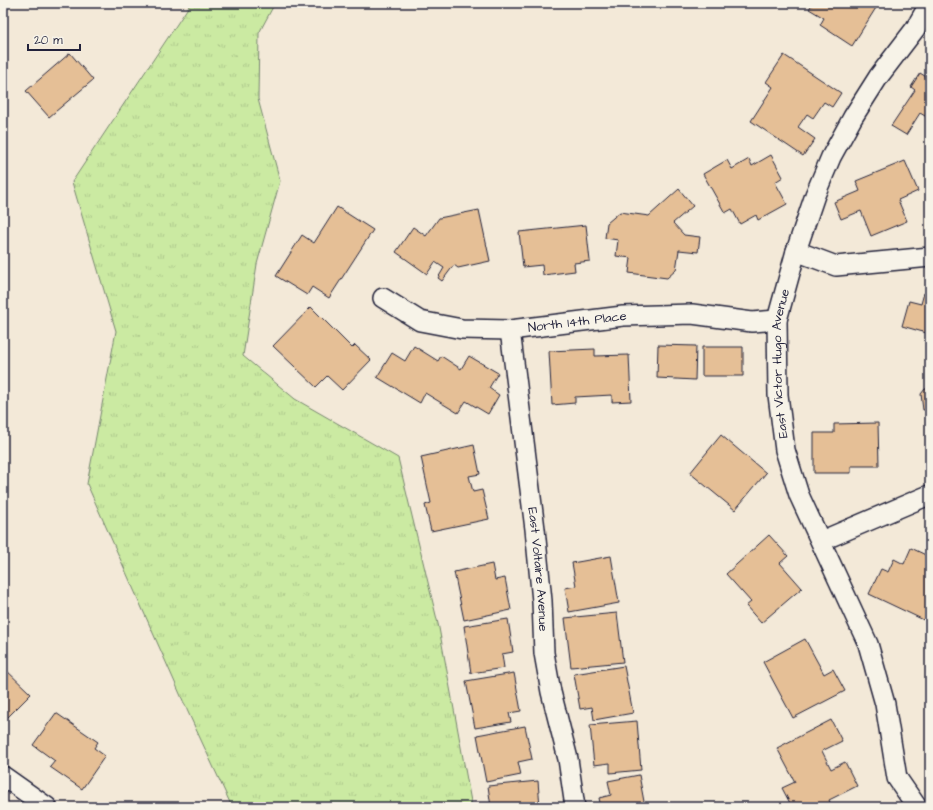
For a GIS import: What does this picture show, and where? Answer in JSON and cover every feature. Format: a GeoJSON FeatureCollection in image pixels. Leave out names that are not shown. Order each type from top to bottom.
{"type":"FeatureCollection","features":[{"type":"Feature","properties":{"kind":"street","name":"East Victor Hugo Avenue"},"geometry":{"type":"LineString","coordinates":[[917,807],[897,778],[885,704],[868,644],[799,495],[785,450],[778,395],[777,320],[796,251],[815,196],[831,157],[852,117],[879,76],[915,29],[930,3]]}},
{"type":"Feature","properties":{"kind":"street"},"geometry":{"type":"LineString","coordinates":[[796,251],[836,266],[930,257]]}},
{"type":"Feature","properties":{"kind":"street","name":"North 14th Place"},"geometry":{"type":"LineString","coordinates":[[383,298],[420,321],[462,330],[510,330],[623,316],[692,314],[752,322],[777,320]]}},
{"type":"Feature","properties":{"kind":"street","name":"East Voltaire Avenue"},"geometry":{"type":"LineString","coordinates":[[510,330],[535,529],[542,600],[544,653],[551,692],[568,759],[575,807]]}},
{"type":"Feature","properties":{"kind":"street"},"geometry":{"type":"LineString","coordinates":[[821,541],[929,495]]}},
{"type":"Feature","properties":{"kind":"street"},"geometry":{"type":"LineString","coordinates":[[3,776],[47,807]]}},
{"type":"Feature","properties":{"kind":"green space"},"geometry":{"type":"Polygon","coordinates":[[[191,3],[275,3],[259,33],[258,99],[280,181],[257,264],[243,356],[295,399],[398,458],[439,628],[472,807],[232,807],[188,712],[87,484],[116,331],[72,182],[191,3]]]}},
{"type":"Feature","properties":{"kind":"building"},"geometry":{"type":"Polygon","coordinates":[[[813,3],[879,3],[852,46],[820,25],[824,18],[809,9],[813,3]]]}},
{"type":"Feature","properties":{"kind":"building"},"geometry":{"type":"Polygon","coordinates":[[[70,53],[93,80],[49,117],[26,91],[70,53]]]}},
{"type":"Feature","properties":{"kind":"building"},"geometry":{"type":"Polygon","coordinates":[[[784,55],[841,93],[832,107],[824,102],[813,118],[807,114],[798,127],[815,139],[803,156],[751,121],[773,87],[766,82],[784,55]]]}},
{"type":"Feature","properties":{"kind":"building"},"geometry":{"type":"Polygon","coordinates":[[[920,73],[928,78],[930,75],[930,119],[920,113],[906,135],[891,126],[915,90],[911,87],[920,73]]]}},
{"type":"Feature","properties":{"kind":"building"},"geometry":{"type":"Polygon","coordinates":[[[771,155],[783,177],[775,182],[787,204],[758,220],[756,215],[740,224],[732,209],[725,213],[703,174],[727,160],[732,169],[749,159],[752,166],[771,155]]]}},
{"type":"Feature","properties":{"kind":"building"},"geometry":{"type":"Polygon","coordinates":[[[905,161],[918,191],[898,200],[907,221],[871,236],[861,211],[841,219],[834,202],[860,191],[856,181],[905,161]]]}},
{"type":"Feature","properties":{"kind":"building"},"geometry":{"type":"Polygon","coordinates":[[[679,189],[693,206],[673,223],[684,235],[700,237],[698,252],[679,250],[676,270],[667,278],[629,273],[631,258],[616,256],[618,240],[605,238],[607,223],[620,212],[649,216],[679,189]]]}},
{"type":"Feature","properties":{"kind":"building"},"geometry":{"type":"Polygon","coordinates":[[[337,207],[373,230],[329,298],[312,287],[307,295],[276,276],[302,235],[314,243],[337,207]]]}},
{"type":"Feature","properties":{"kind":"building"},"geometry":{"type":"Polygon","coordinates":[[[479,210],[490,261],[458,268],[454,265],[442,281],[438,278],[444,268],[435,262],[427,274],[396,252],[413,227],[426,236],[439,218],[479,210]]]}},
{"type":"Feature","properties":{"kind":"building"},"geometry":{"type":"Polygon","coordinates":[[[586,225],[590,261],[574,263],[575,271],[543,275],[542,265],[523,267],[519,232],[586,225]]]}},
{"type":"Feature","properties":{"kind":"building"},"geometry":{"type":"Polygon","coordinates":[[[924,293],[930,294],[930,334],[902,326],[909,301],[921,304],[924,293]]]}},
{"type":"Feature","properties":{"kind":"building"},"geometry":{"type":"Polygon","coordinates":[[[311,307],[352,348],[355,345],[371,360],[342,390],[327,376],[316,387],[273,346],[311,307]]]}},
{"type":"Feature","properties":{"kind":"building"},"geometry":{"type":"Polygon","coordinates":[[[658,345],[696,346],[695,380],[657,378],[658,345]]]}},
{"type":"Feature","properties":{"kind":"building"},"geometry":{"type":"Polygon","coordinates":[[[414,346],[438,361],[441,356],[461,369],[469,356],[498,373],[489,388],[499,395],[488,414],[466,401],[458,413],[425,393],[420,403],[377,377],[392,353],[405,361],[414,346]]]}},
{"type":"Feature","properties":{"kind":"building"},"geometry":{"type":"Polygon","coordinates":[[[702,347],[743,347],[743,376],[702,376],[702,347]]]}},
{"type":"Feature","properties":{"kind":"building"},"geometry":{"type":"Polygon","coordinates":[[[595,349],[595,356],[629,355],[631,401],[612,402],[612,395],[575,397],[575,403],[552,405],[549,351],[595,349]]]}},
{"type":"Feature","properties":{"kind":"building"},"geometry":{"type":"Polygon","coordinates":[[[925,389],[930,389],[930,409],[923,410],[921,394],[925,389]]]}},
{"type":"Feature","properties":{"kind":"building"},"geometry":{"type":"Polygon","coordinates":[[[878,423],[879,466],[851,466],[851,473],[814,473],[814,433],[834,433],[834,424],[878,423]]]}},
{"type":"Feature","properties":{"kind":"building"},"geometry":{"type":"Polygon","coordinates":[[[721,435],[766,473],[735,510],[690,473],[721,435]]]}},
{"type":"Feature","properties":{"kind":"building"},"geometry":{"type":"Polygon","coordinates":[[[474,445],[480,474],[469,476],[473,492],[482,490],[489,519],[431,531],[425,505],[431,503],[421,457],[474,445]]]}},
{"type":"Feature","properties":{"kind":"building"},"geometry":{"type":"Polygon","coordinates":[[[769,535],[788,556],[780,563],[802,588],[761,623],[746,606],[751,602],[726,574],[769,535]]]}},
{"type":"Feature","properties":{"kind":"building"},"geometry":{"type":"Polygon","coordinates":[[[911,548],[930,557],[930,623],[869,594],[881,569],[888,572],[894,559],[904,564],[911,548]]]}},
{"type":"Feature","properties":{"kind":"building"},"geometry":{"type":"Polygon","coordinates":[[[611,556],[619,603],[569,612],[565,588],[576,586],[572,563],[611,556]]]}},
{"type":"Feature","properties":{"kind":"building"},"geometry":{"type":"Polygon","coordinates":[[[492,564],[495,580],[505,578],[511,610],[464,620],[454,572],[492,564]]]}},
{"type":"Feature","properties":{"kind":"building"},"geometry":{"type":"Polygon","coordinates":[[[617,613],[623,662],[571,667],[565,618],[617,613]]]}},
{"type":"Feature","properties":{"kind":"building"},"geometry":{"type":"Polygon","coordinates":[[[508,619],[513,652],[502,654],[504,668],[471,673],[464,626],[508,619]]]}},
{"type":"Feature","properties":{"kind":"building"},"geometry":{"type":"Polygon","coordinates":[[[805,639],[824,674],[833,669],[845,691],[793,718],[763,662],[805,639]]]}},
{"type":"Feature","properties":{"kind":"building"},"geometry":{"type":"Polygon","coordinates":[[[624,666],[633,713],[594,720],[592,707],[580,709],[574,674],[624,666]]]}},
{"type":"Feature","properties":{"kind":"building"},"geometry":{"type":"Polygon","coordinates":[[[3,667],[31,694],[3,722],[3,667]]]}},
{"type":"Feature","properties":{"kind":"building"},"geometry":{"type":"Polygon","coordinates":[[[514,673],[521,711],[509,713],[511,722],[475,728],[466,681],[514,673]]]}},
{"type":"Feature","properties":{"kind":"building"},"geometry":{"type":"Polygon","coordinates":[[[56,713],[98,742],[94,748],[105,756],[82,789],[50,767],[55,761],[33,745],[56,713]]]}},
{"type":"Feature","properties":{"kind":"building"},"geometry":{"type":"Polygon","coordinates":[[[831,720],[842,741],[822,751],[831,769],[845,762],[857,786],[829,800],[832,807],[792,807],[782,788],[795,782],[777,748],[831,720]]]}},
{"type":"Feature","properties":{"kind":"building"},"geometry":{"type":"Polygon","coordinates":[[[637,721],[641,770],[610,773],[610,763],[594,765],[590,725],[637,721]]]}},
{"type":"Feature","properties":{"kind":"building"},"geometry":{"type":"Polygon","coordinates":[[[525,726],[532,759],[518,762],[521,775],[486,782],[477,735],[525,726]]]}},
{"type":"Feature","properties":{"kind":"building"},"geometry":{"type":"Polygon","coordinates":[[[639,775],[645,807],[601,807],[599,798],[611,795],[608,781],[639,775]]]}},
{"type":"Feature","properties":{"kind":"building"},"geometry":{"type":"Polygon","coordinates":[[[538,781],[540,807],[491,807],[488,786],[538,781]]]}}]}
